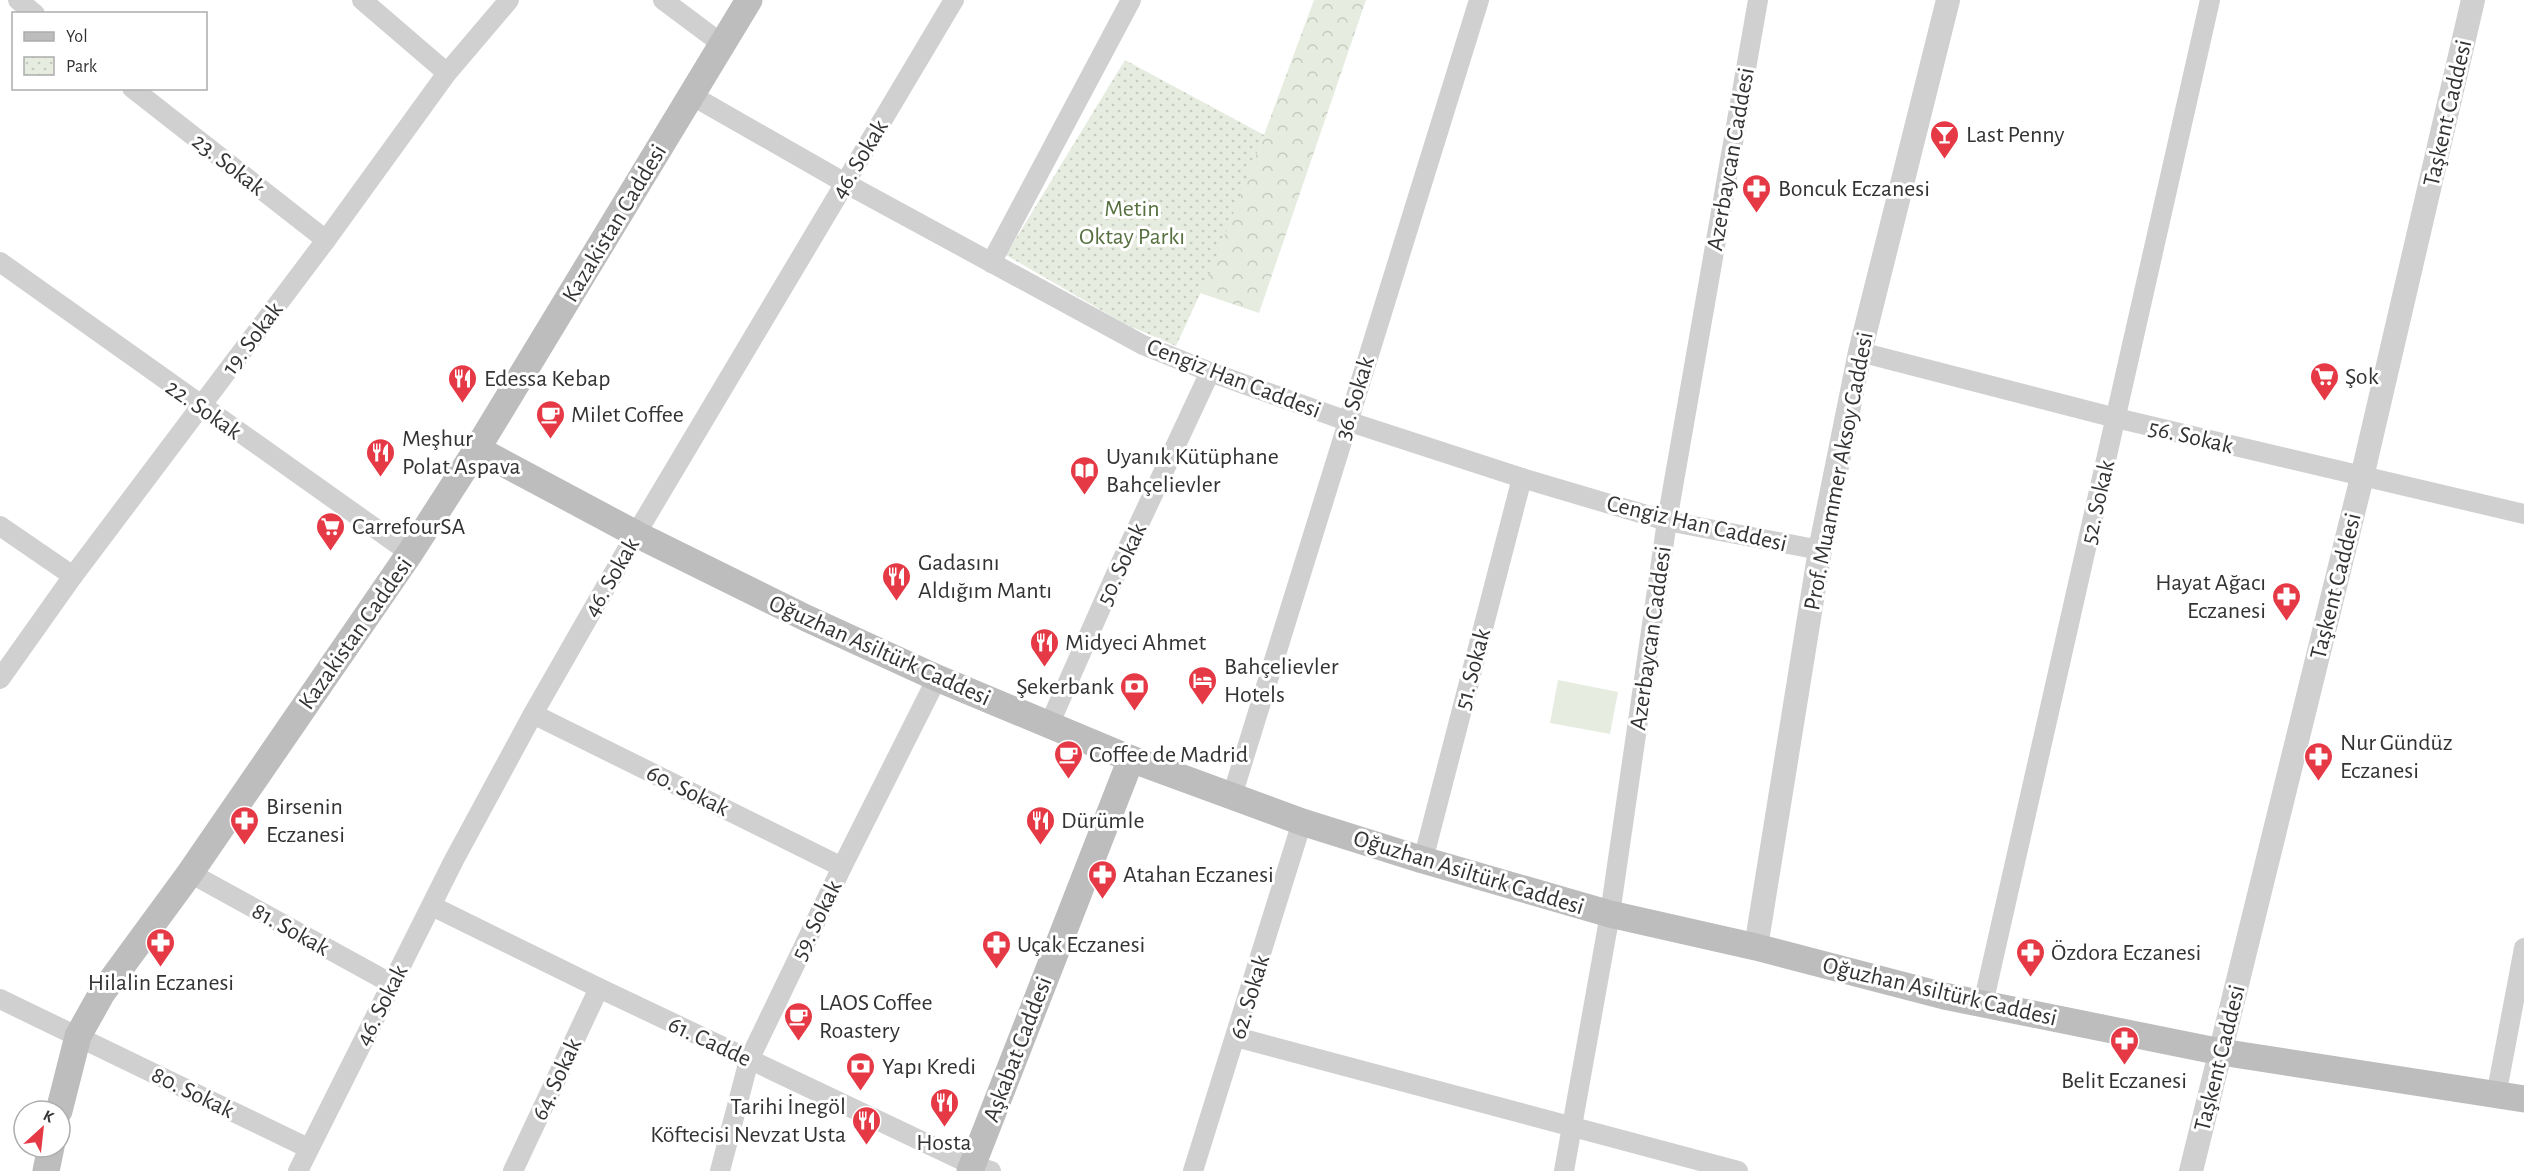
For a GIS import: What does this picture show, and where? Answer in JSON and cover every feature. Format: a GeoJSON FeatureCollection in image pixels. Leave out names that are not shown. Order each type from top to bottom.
{"type":"FeatureCollection","features":[{"type":"Feature","properties":{"kind":"main road","name":"Kazakistan Caddesi"},"geometry":{"type":"LineString","coordinates":[[62,1099],[78,1036],[102,993],[190,873],[410,554],[477,449],[749,0]]}},
{"type":"Feature","properties":{"kind":"main road","name":"Oğuzhan Asiltürk Caddesi"},"geometry":{"type":"LineString","coordinates":[[477,449],[636,534],[806,618],[937,678],[1131,759],[1302,822],[1610,914],[1756,947],[1983,1004],[2220,1052],[2524,1100]]}},
{"type":"Feature","properties":{"kind":"main road","name":"Aşkabat Caddesi"},"geometry":{"type":"LineString","coordinates":[[977,1169],[1131,759]]}},
{"type":"Feature","properties":{"kind":"street"},"geometry":{"type":"LineString","coordinates":[[18,0],[33,12]]}},
{"type":"Feature","properties":{"kind":"street"},"geometry":{"type":"LineString","coordinates":[[362,0],[447,73]]}},
{"type":"Feature","properties":{"kind":"street","name":"19. Sokak"},"geometry":{"type":"LineString","coordinates":[[0,679],[447,73],[509,0]]}},
{"type":"Feature","properties":{"kind":"street"},"geometry":{"type":"LineString","coordinates":[[663,0],[722,44]]}},
{"type":"Feature","properties":{"kind":"street","name":"46. Sokak"},"geometry":{"type":"LineString","coordinates":[[297,1171],[454,860],[533,714],[636,534],[954,0]]}},
{"type":"Feature","properties":{"kind":"street"},"geometry":{"type":"LineString","coordinates":[[991,262],[1131,0]]}},
{"type":"Feature","properties":{"kind":"street","name":"36. Sokak"},"geometry":{"type":"LineString","coordinates":[[1232,796],[1479,0]]}},
{"type":"Feature","properties":{"kind":"street","name":"Azerbaycan Caddesi"},"geometry":{"type":"LineString","coordinates":[[1564,1171],[1610,914],[1667,521],[1758,0]]}},
{"type":"Feature","properties":{"kind":"street","name":"52. Sokak"},"geometry":{"type":"LineString","coordinates":[[1983,1004],[2210,0]]}},
{"type":"Feature","properties":{"kind":"street","name":"Taşkent Caddesi"},"geometry":{"type":"LineString","coordinates":[[2191,1171],[2362,477],[2473,0]]}},
{"type":"Feature","properties":{"kind":"street","name":"Prof. Muammer Aksoy Caddesi"},"geometry":{"type":"LineString","coordinates":[[1756,947],[1820,550],[1860,352],[1943,1]]}},
{"type":"Feature","properties":{"kind":"street","name":"23. Sokak"},"geometry":{"type":"LineString","coordinates":[[135,90],[326,240]]}},
{"type":"Feature","properties":{"kind":"street","name":"Cengiz Han Caddesi"},"geometry":{"type":"LineString","coordinates":[[692,95],[845,183],[1143,345],[1210,372],[1347,421],[1522,478],[1667,521],[1820,550]]}},
{"type":"Feature","properties":{"kind":"street","name":"22. Sokak"},"geometry":{"type":"LineString","coordinates":[[0,262],[410,554]]}},
{"type":"Feature","properties":{"kind":"street","name":"56. Sokak"},"geometry":{"type":"LineString","coordinates":[[1860,352],[2116,418],[2524,514]]}},
{"type":"Feature","properties":{"kind":"street","name":"50. Sokak"},"geometry":{"type":"LineString","coordinates":[[1049,725],[1119,567],[1210,372]]}},
{"type":"Feature","properties":{"kind":"street","name":"51. Sokak"},"geometry":{"type":"LineString","coordinates":[[1423,860],[1522,478]]}},
{"type":"Feature","properties":{"kind":"street"},"geometry":{"type":"LineString","coordinates":[[0,526],[74,576]]}},
{"type":"Feature","properties":{"kind":"street","name":"59. Sokak"},"geometry":{"type":"LineString","coordinates":[[720,1171],[750,1060],[842,867],[937,678]]}},
{"type":"Feature","properties":{"kind":"street","name":"60. Sokak"},"geometry":{"type":"LineString","coordinates":[[533,714],[842,867]]}},
{"type":"Feature","properties":{"kind":"street","name":"62. Sokak"},"geometry":{"type":"LineString","coordinates":[[1193,1171],[1302,822]]}},
{"type":"Feature","properties":{"kind":"street","name":"81. Sokak"},"geometry":{"type":"LineString","coordinates":[[190,873],[392,984]]}},
{"type":"Feature","properties":{"kind":"street","name":"61. Cadde"},"geometry":{"type":"LineString","coordinates":[[432,906],[977,1169]]}},
{"type":"Feature","properties":{"kind":"street"},"geometry":{"type":"LineString","coordinates":[[2496,1096],[2524,948]]}},
{"type":"Feature","properties":{"kind":"street","name":"64. Sokak"},"geometry":{"type":"LineString","coordinates":[[513,1171],[599,988]]}},
{"type":"Feature","properties":{"kind":"street","name":"80. Sokak"},"geometry":{"type":"LineString","coordinates":[[0,999],[308,1148]]}},
{"type":"Feature","properties":{"kind":"street"},"geometry":{"type":"LineString","coordinates":[[1236,1037],[1738,1171]]}},
{"type":"Feature","properties":{"kind":"green space"},"geometry":{"type":"Polygon","coordinates":[[[1314,0],[1366,0],[1259,313],[1200,293],[1264,135],[1314,0]]]}},
{"type":"Feature","properties":{"kind":"green space","name":"Metin Oktay Parkı"},"geometry":{"type":"Polygon","coordinates":[[[1125,60],[1264,135],[1211,270],[1176,346],[1125,324],[1006,255],[1125,60]]]}},
{"type":"Feature","properties":{"kind":"green space"},"geometry":{"type":"Polygon","coordinates":[[[1558,680],[1618,692],[1610,734],[1550,723],[1558,680]]]}},
{"type":"Feature","properties":{"kind":"place","name":"Last Penny"},"geometry":{"type":"Point","coordinates":[1945,160]}},
{"type":"Feature","properties":{"kind":"place","name":"Boncuk Eczanesi"},"geometry":{"type":"Point","coordinates":[1757,214]}},
{"type":"Feature","properties":{"kind":"place","name":"Şok"},"geometry":{"type":"Point","coordinates":[2324,402]}},
{"type":"Feature","properties":{"kind":"place","name":"Edessa Kebap"},"geometry":{"type":"Point","coordinates":[463,404]}},
{"type":"Feature","properties":{"kind":"place","name":"Milet Coffee"},"geometry":{"type":"Point","coordinates":[550,440]}},
{"type":"Feature","properties":{"kind":"place","name":"Meşhur Polat Aspava"},"geometry":{"type":"Point","coordinates":[381,478]}},
{"type":"Feature","properties":{"kind":"place","name":"Uyanık Kütüphane Bahçelievler"},"geometry":{"type":"Point","coordinates":[1085,496]}},
{"type":"Feature","properties":{"kind":"place","name":"CarrefourSA"},"geometry":{"type":"Point","coordinates":[331,552]}},
{"type":"Feature","properties":{"kind":"place","name":"Gadasını Aldığım Mantı"},"geometry":{"type":"Point","coordinates":[897,602]}},
{"type":"Feature","properties":{"kind":"place","name":"Hayat Ağacı Eczanesi"},"geometry":{"type":"Point","coordinates":[2287,622]}},
{"type":"Feature","properties":{"kind":"place","name":"Midyeci Ahmet"},"geometry":{"type":"Point","coordinates":[1044,668]}},
{"type":"Feature","properties":{"kind":"place","name":"Bahçelievler Hotels"},"geometry":{"type":"Point","coordinates":[1203,706]}},
{"type":"Feature","properties":{"kind":"place","name":"Şekerbank"},"geometry":{"type":"Point","coordinates":[1135,712]}},
{"type":"Feature","properties":{"kind":"place","name":"Coffee de Madrid"},"geometry":{"type":"Point","coordinates":[1068,780]}},
{"type":"Feature","properties":{"kind":"place","name":"Nur Gündüz Eczanesi"},"geometry":{"type":"Point","coordinates":[2319,782]}},
{"type":"Feature","properties":{"kind":"place","name":"Birsenin Eczanesi"},"geometry":{"type":"Point","coordinates":[245,846]}},
{"type":"Feature","properties":{"kind":"place","name":"Dürümle"},"geometry":{"type":"Point","coordinates":[1040,846]}},
{"type":"Feature","properties":{"kind":"place","name":"Atahan Eczanesi"},"geometry":{"type":"Point","coordinates":[1102,900]}},
{"type":"Feature","properties":{"kind":"place","name":"Hilalin Eczanesi"},"geometry":{"type":"Point","coordinates":[161,968]}},
{"type":"Feature","properties":{"kind":"place","name":"Uçak Eczanesi"},"geometry":{"type":"Point","coordinates":[996,970]}},
{"type":"Feature","properties":{"kind":"place","name":"Özdora Eczanesi"},"geometry":{"type":"Point","coordinates":[2030,978]}},
{"type":"Feature","properties":{"kind":"place","name":"LAOS Coffee Roastery"},"geometry":{"type":"Point","coordinates":[798,1042]}},
{"type":"Feature","properties":{"kind":"place","name":"Belit Eczanesi"},"geometry":{"type":"Point","coordinates":[2124,1066]}},
{"type":"Feature","properties":{"kind":"place","name":"Yapı Kredi"},"geometry":{"type":"Point","coordinates":[861,1092]}},
{"type":"Feature","properties":{"kind":"place","name":"Hosta"},"geometry":{"type":"Point","coordinates":[944,1128]}},
{"type":"Feature","properties":{"kind":"place","name":"Tarihi İnegöl Köftecisi Nevzat Usta"},"geometry":{"type":"Point","coordinates":[867,1146]}}]}
